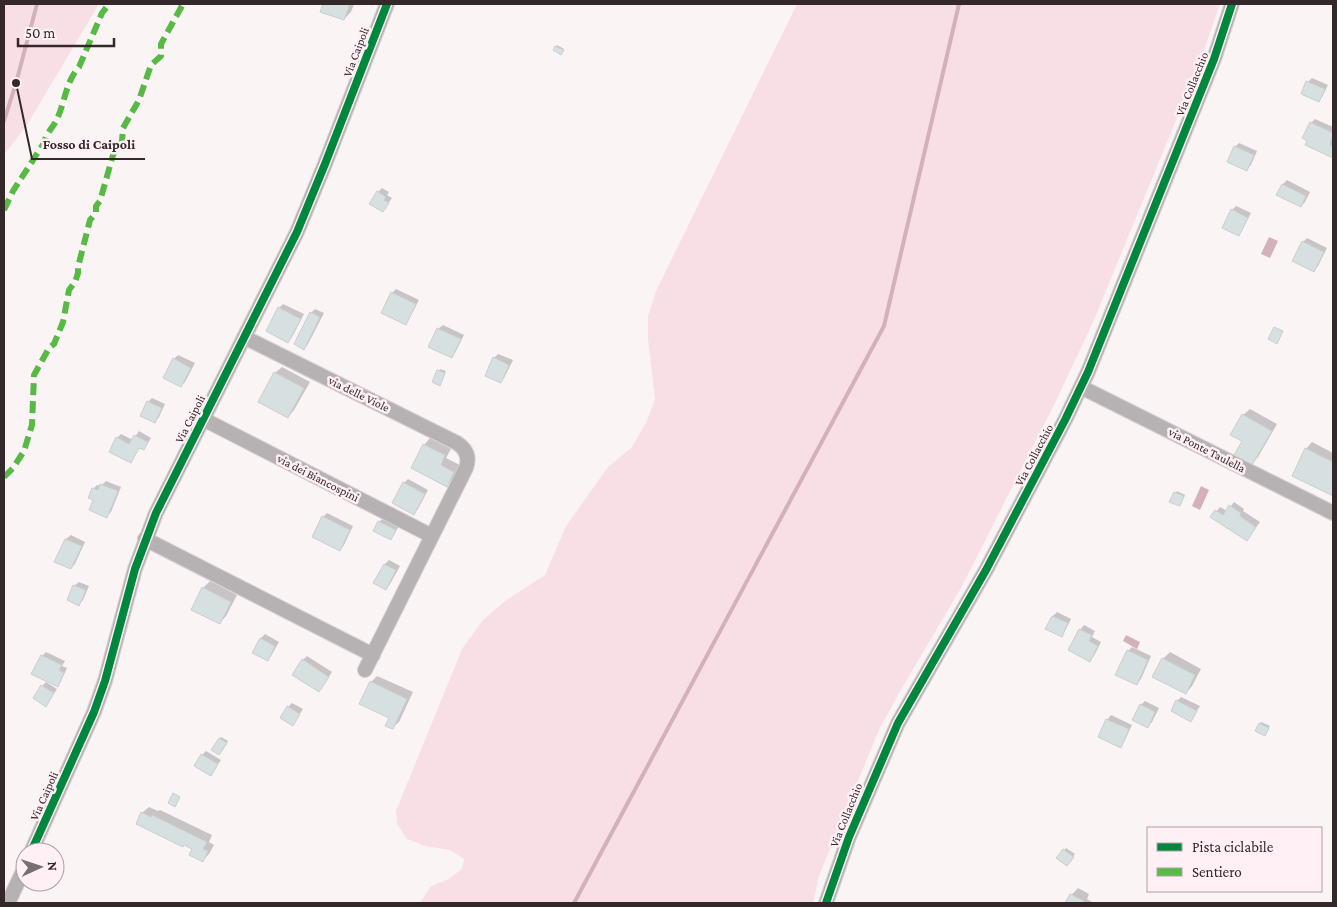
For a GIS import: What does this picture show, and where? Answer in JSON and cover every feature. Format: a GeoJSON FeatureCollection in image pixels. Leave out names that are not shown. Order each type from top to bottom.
{"type":"FeatureCollection","features":[{"type":"Feature","properties":{"kind":"street","name":"Via Caipoli"},"geometry":{"type":"LineString","coordinates":[[36,842],[94,712],[105,681],[135,569],[163,498],[304,217],[387,4]]}},
{"type":"Feature","properties":{"kind":"street","name":"Via Collacchio"},"geometry":{"type":"LineString","coordinates":[[826,903],[849,837],[892,734],[908,703],[986,570],[1081,386],[1214,59],[1232,4]]}},
{"type":"Feature","properties":{"kind":"street","name":"via delle Viole"},"geometry":{"type":"LineString","coordinates":[[244,337],[462,447],[468,456],[466,468],[432,536]]}},
{"type":"Feature","properties":{"kind":"street","name":"via Ponte Taulella"},"geometry":{"type":"LineString","coordinates":[[1081,386],[1333,513]]}},
{"type":"Feature","properties":{"kind":"street","name":"via dei Biancospini"},"geometry":{"type":"LineString","coordinates":[[203,419],[432,536]]}},
{"type":"Feature","properties":{"kind":"street"},"geometry":{"type":"LineString","coordinates":[[365,670],[432,536]]}},
{"type":"Feature","properties":{"kind":"street"},"geometry":{"type":"LineString","coordinates":[[146,539],[373,654]]}},
{"type":"Feature","properties":{"kind":"street"},"geometry":{"type":"LineString","coordinates":[[8,903],[15,888]]}},
{"type":"Feature","properties":{"kind":"shaded area"},"geometry":{"type":"Polygon","coordinates":[[[4,4],[99,4],[27,125],[4,155],[4,4]]]}},
{"type":"Feature","properties":{"kind":"shaded area"},"geometry":{"type":"Polygon","coordinates":[[[797,4],[1220,4],[1200,62],[1094,320],[1055,403],[961,588],[879,730],[819,876],[813,903],[420,903],[431,886],[447,880],[462,869],[464,859],[450,850],[425,846],[407,839],[397,824],[396,811],[462,649],[483,620],[505,601],[545,575],[566,526],[608,467],[632,447],[646,423],[655,399],[648,339],[648,316],[656,291],[797,4]]]}},
{"type":"Feature","properties":{"kind":"shaded area"},"geometry":{"type":"Polygon","coordinates":[[[1269,237],[1278,241],[1270,258],[1261,254],[1269,237]]]}},
{"type":"Feature","properties":{"kind":"shaded area"},"geometry":{"type":"Polygon","coordinates":[[[1201,486],[1209,490],[1200,510],[1192,506],[1201,486]]]}},
{"type":"Feature","properties":{"kind":"shaded area"},"geometry":{"type":"Polygon","coordinates":[[[1126,635],[1140,642],[1137,649],[1123,641],[1126,635]]]}},
{"type":"Feature","properties":{"kind":"building"},"geometry":{"type":"Polygon","coordinates":[[[323,4],[350,4],[344,20],[320,12],[323,4]]]}},
{"type":"Feature","properties":{"kind":"building"},"geometry":{"type":"Polygon","coordinates":[[[555,46],[564,50],[561,55],[553,50],[555,46]]]}},
{"type":"Feature","properties":{"kind":"building"},"geometry":{"type":"Polygon","coordinates":[[[1306,81],[1325,89],[1319,102],[1301,94],[1306,81]]]}},
{"type":"Feature","properties":{"kind":"building"},"geometry":{"type":"Polygon","coordinates":[[[1310,122],[1333,133],[1330,145],[1333,146],[1333,158],[1305,145],[1307,141],[1302,138],[1310,122]]]}},
{"type":"Feature","properties":{"kind":"building"},"geometry":{"type":"Polygon","coordinates":[[[1234,146],[1254,155],[1247,171],[1227,162],[1234,146]]]}},
{"type":"Feature","properties":{"kind":"building"},"geometry":{"type":"Polygon","coordinates":[[[1282,184],[1306,196],[1301,207],[1276,195],[1282,184]]]}},
{"type":"Feature","properties":{"kind":"building"},"geometry":{"type":"Polygon","coordinates":[[[377,191],[386,197],[384,200],[389,203],[383,212],[369,204],[377,191]]]}},
{"type":"Feature","properties":{"kind":"building"},"geometry":{"type":"Polygon","coordinates":[[[1231,209],[1248,218],[1239,236],[1222,228],[1231,209]]]}},
{"type":"Feature","properties":{"kind":"building"},"geometry":{"type":"Polygon","coordinates":[[[1302,241],[1324,252],[1314,272],[1292,261],[1302,241]]]}},
{"type":"Feature","properties":{"kind":"building"},"geometry":{"type":"Polygon","coordinates":[[[391,292],[416,304],[406,325],[381,313],[391,292]]]}},
{"type":"Feature","properties":{"kind":"building"},"geometry":{"type":"Polygon","coordinates":[[[278,307],[301,319],[288,343],[266,331],[278,307]]]}},
{"type":"Feature","properties":{"kind":"building"},"geometry":{"type":"Polygon","coordinates":[[[310,312],[320,317],[304,350],[294,344],[310,312]]]}},
{"type":"Feature","properties":{"kind":"building"},"geometry":{"type":"Polygon","coordinates":[[[1274,327],[1283,331],[1277,344],[1268,339],[1274,327]]]}},
{"type":"Feature","properties":{"kind":"building"},"geometry":{"type":"Polygon","coordinates":[[[437,328],[461,339],[452,358],[428,347],[437,328]]]}},
{"type":"Feature","properties":{"kind":"building"},"geometry":{"type":"Polygon","coordinates":[[[493,357],[509,365],[501,383],[485,376],[493,357]]]}},
{"type":"Feature","properties":{"kind":"building"},"geometry":{"type":"Polygon","coordinates":[[[173,358],[191,368],[181,387],[163,378],[173,358]]]}},
{"type":"Feature","properties":{"kind":"building"},"geometry":{"type":"Polygon","coordinates":[[[437,370],[445,373],[440,386],[432,382],[437,370]]]}},
{"type":"Feature","properties":{"kind":"building"},"geometry":{"type":"Polygon","coordinates":[[[274,372],[304,388],[288,418],[258,402],[274,372]]]}},
{"type":"Feature","properties":{"kind":"building"},"geometry":{"type":"Polygon","coordinates":[[[147,401],[162,408],[155,423],[140,416],[147,401]]]}},
{"type":"Feature","properties":{"kind":"building"},"geometry":{"type":"Polygon","coordinates":[[[1242,414],[1272,431],[1252,465],[1234,455],[1242,441],[1230,435],[1242,414]]]}},
{"type":"Feature","properties":{"kind":"building"},"geometry":{"type":"Polygon","coordinates":[[[134,435],[148,442],[144,450],[139,448],[131,463],[109,452],[116,437],[129,444],[134,435]]]}},
{"type":"Feature","properties":{"kind":"building"},"geometry":{"type":"Polygon","coordinates":[[[423,444],[445,455],[441,465],[454,472],[447,487],[411,468],[423,444]]]}},
{"type":"Feature","properties":{"kind":"building"},"geometry":{"type":"Polygon","coordinates":[[[1305,448],[1333,462],[1333,496],[1292,476],[1305,448]]]}},
{"type":"Feature","properties":{"kind":"building"},"geometry":{"type":"Polygon","coordinates":[[[403,482],[425,494],[414,515],[392,503],[403,482]]]}},
{"type":"Feature","properties":{"kind":"building"},"geometry":{"type":"Polygon","coordinates":[[[100,484],[118,491],[107,518],[89,510],[93,500],[88,498],[92,488],[98,490],[100,484]]]}},
{"type":"Feature","properties":{"kind":"building"},"geometry":{"type":"Polygon","coordinates":[[[1174,492],[1184,496],[1180,506],[1169,502],[1174,492]]]}},
{"type":"Feature","properties":{"kind":"building"},"geometry":{"type":"Polygon","coordinates":[[[1229,505],[1241,513],[1240,516],[1256,527],[1247,541],[1210,517],[1215,510],[1223,515],[1229,505]]]}},
{"type":"Feature","properties":{"kind":"building"},"geometry":{"type":"Polygon","coordinates":[[[322,516],[350,530],[340,551],[312,537],[322,516]]]}},
{"type":"Feature","properties":{"kind":"building"},"geometry":{"type":"Polygon","coordinates":[[[378,521],[396,530],[391,540],[373,531],[378,521]]]}},
{"type":"Feature","properties":{"kind":"building"},"geometry":{"type":"Polygon","coordinates":[[[65,539],[82,546],[71,569],[54,562],[65,539]]]}},
{"type":"Feature","properties":{"kind":"building"},"geometry":{"type":"Polygon","coordinates":[[[384,564],[396,570],[386,590],[373,583],[384,564]]]}},
{"type":"Feature","properties":{"kind":"building"},"geometry":{"type":"Polygon","coordinates":[[[73,585],[86,590],[79,606],[67,600],[73,585]]]}},
{"type":"Feature","properties":{"kind":"building"},"geometry":{"type":"Polygon","coordinates":[[[202,587],[231,602],[220,624],[191,610],[202,587]]]}},
{"type":"Feature","properties":{"kind":"building"},"geometry":{"type":"Polygon","coordinates":[[[1052,616],[1068,623],[1062,637],[1045,629],[1052,616]]]}},
{"type":"Feature","properties":{"kind":"building"},"geometry":{"type":"Polygon","coordinates":[[[1079,629],[1092,635],[1089,641],[1098,646],[1090,662],[1068,650],[1079,629]]]}},
{"type":"Feature","properties":{"kind":"building"},"geometry":{"type":"Polygon","coordinates":[[[260,638],[275,646],[268,661],[252,653],[260,638]]]}},
{"type":"Feature","properties":{"kind":"building"},"geometry":{"type":"Polygon","coordinates":[[[1127,650],[1148,660],[1137,685],[1115,675],[1127,650]]]}},
{"type":"Feature","properties":{"kind":"building"},"geometry":{"type":"Polygon","coordinates":[[[41,655],[62,665],[59,670],[64,673],[58,687],[31,674],[41,655]]]}},
{"type":"Feature","properties":{"kind":"building"},"geometry":{"type":"Polygon","coordinates":[[[1162,658],[1195,675],[1186,694],[1152,677],[1162,658]]]}},
{"type":"Feature","properties":{"kind":"building"},"geometry":{"type":"Polygon","coordinates":[[[302,659],[329,677],[319,692],[292,675],[302,659]]]}},
{"type":"Feature","properties":{"kind":"building"},"geometry":{"type":"Polygon","coordinates":[[[370,681],[407,699],[393,729],[385,726],[389,718],[359,704],[370,681]]]}},
{"type":"Feature","properties":{"kind":"building"},"geometry":{"type":"Polygon","coordinates":[[[41,685],[54,693],[46,707],[33,698],[41,685]]]}},
{"type":"Feature","properties":{"kind":"building"},"geometry":{"type":"Polygon","coordinates":[[[1176,700],[1197,711],[1191,722],[1171,711],[1176,700]]]}},
{"type":"Feature","properties":{"kind":"building"},"geometry":{"type":"Polygon","coordinates":[[[1140,704],[1155,712],[1148,728],[1132,720],[1140,704]]]}},
{"type":"Feature","properties":{"kind":"building"},"geometry":{"type":"Polygon","coordinates":[[[287,706],[300,714],[293,726],[280,718],[287,706]]]}},
{"type":"Feature","properties":{"kind":"building"},"geometry":{"type":"Polygon","coordinates":[[[1106,719],[1129,729],[1121,748],[1098,737],[1106,719]]]}},
{"type":"Feature","properties":{"kind":"building"},"geometry":{"type":"Polygon","coordinates":[[[1259,723],[1269,728],[1265,736],[1255,731],[1259,723]]]}},
{"type":"Feature","properties":{"kind":"building"},"geometry":{"type":"Polygon","coordinates":[[[219,738],[227,743],[219,755],[211,750],[219,738]]]}},
{"type":"Feature","properties":{"kind":"building"},"geometry":{"type":"Polygon","coordinates":[[[201,754],[218,764],[211,776],[194,766],[201,754]]]}},
{"type":"Feature","properties":{"kind":"building"},"geometry":{"type":"Polygon","coordinates":[[[173,793],[180,797],[175,807],[168,803],[173,793]]]}},
{"type":"Feature","properties":{"kind":"building"},"geometry":{"type":"Polygon","coordinates":[[[141,812],[151,817],[152,815],[207,842],[203,849],[208,851],[203,862],[189,855],[192,849],[184,845],[183,847],[136,824],[141,812]]]}},
{"type":"Feature","properties":{"kind":"building"},"geometry":{"type":"Polygon","coordinates":[[[1063,849],[1074,857],[1067,866],[1056,858],[1063,849]]]}},
{"type":"Feature","properties":{"kind":"building"},"geometry":{"type":"Polygon","coordinates":[[[1070,894],[1084,901],[1083,903],[1065,903],[1070,894]]]}},
{"type":"Feature","properties":{"kind":"waterway"},"geometry":{"type":"LineString","coordinates":[[4,121],[37,4]]}},
{"type":"Feature","properties":{"kind":"waterway"},"geometry":{"type":"LineString","coordinates":[[574,903],[884,326],[959,4]]}},
{"type":"Feature","properties":{"kind":"marked path"},"geometry":{"type":"LineString","coordinates":[[4,210],[13,191],[44,143],[55,122],[71,79],[79,67],[102,13],[109,4]]}},
{"type":"Feature","properties":{"kind":"marked path"},"geometry":{"type":"LineString","coordinates":[[4,477],[13,468],[24,451],[32,425],[34,375],[49,348],[54,344],[63,322],[69,290],[75,282],[78,273],[90,220],[96,213],[96,206],[100,201],[113,155],[122,141],[123,128],[139,100],[151,65],[161,56],[161,44],[183,4]]}},
{"type":"Feature","properties":{"kind":"cycle path"},"geometry":{"type":"LineString","coordinates":[[36,842],[94,712],[105,681],[135,569],[156,513],[297,232],[387,4]]}},
{"type":"Feature","properties":{"kind":"cycle path"},"geometry":{"type":"LineString","coordinates":[[826,903],[849,837],[898,723],[986,570],[1065,420],[1088,372],[1214,59],[1232,4]]}},
{"type":"Feature","properties":{"kind":"place","name":"Fosso di Caipoli"},"geometry":{"type":"Point","coordinates":[16,83]}}]}
